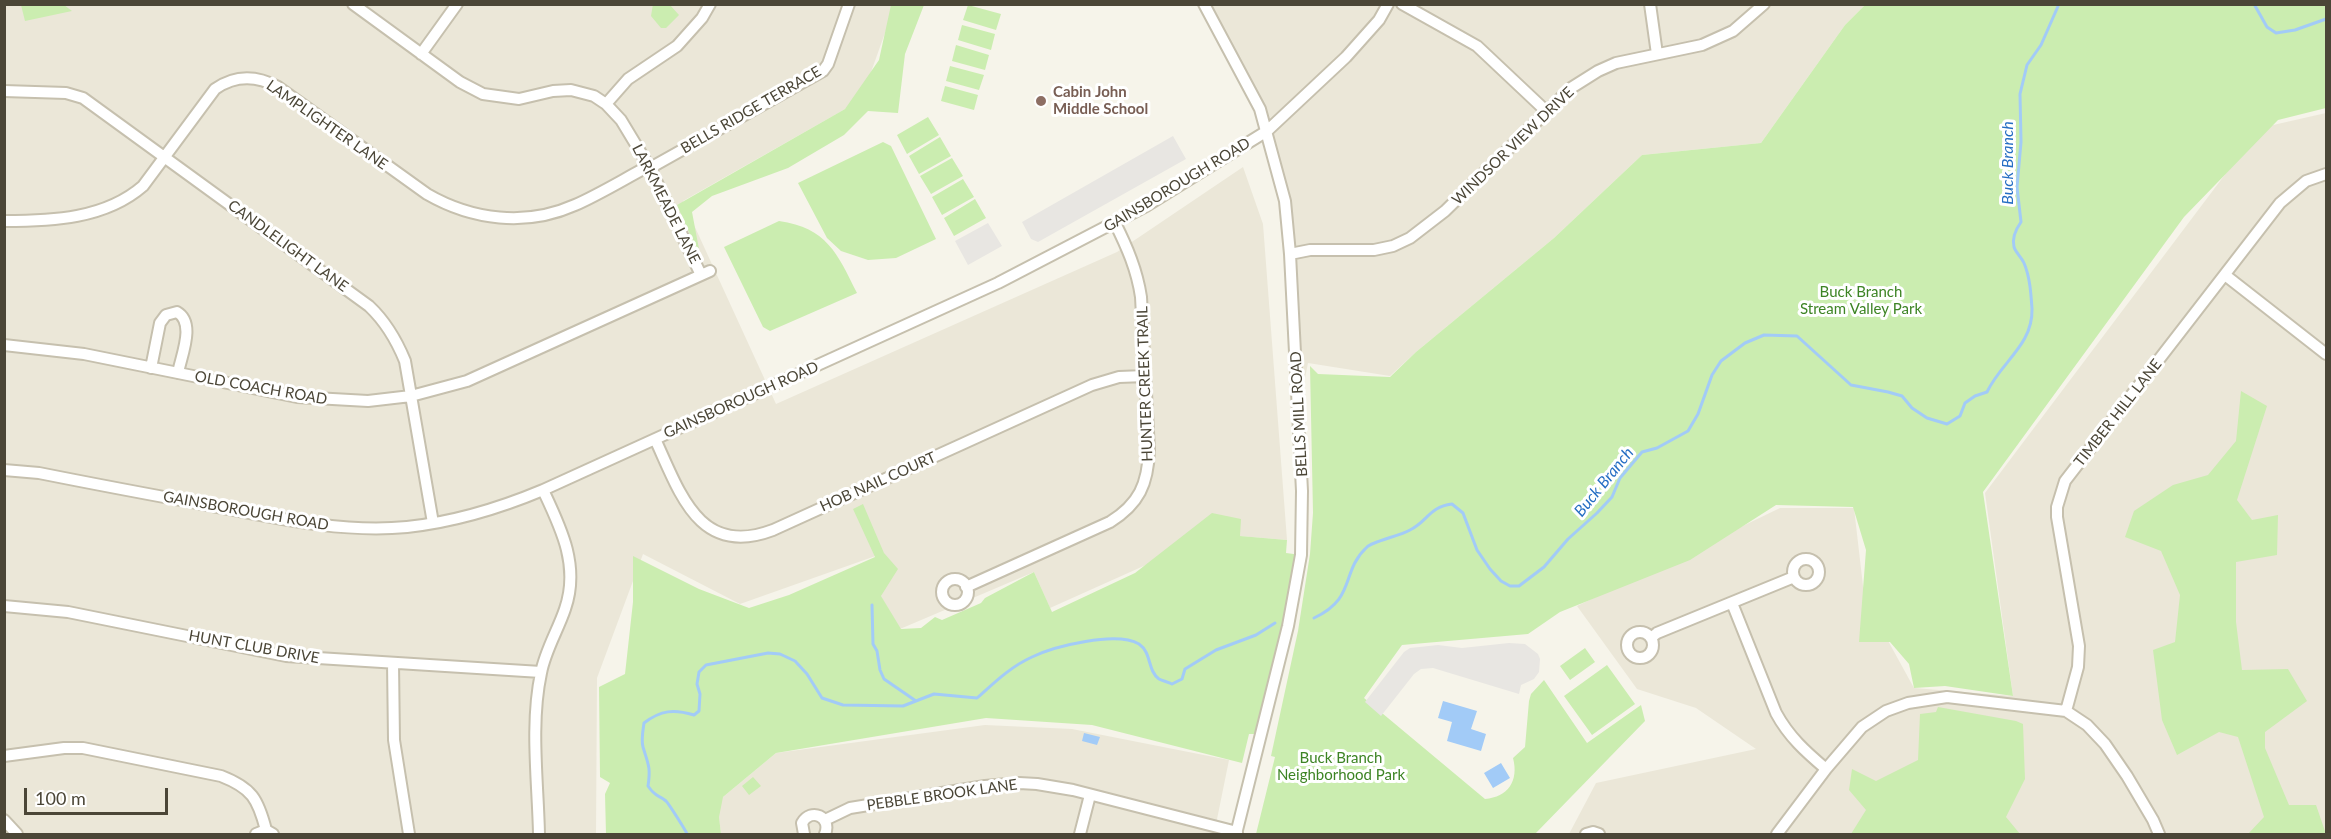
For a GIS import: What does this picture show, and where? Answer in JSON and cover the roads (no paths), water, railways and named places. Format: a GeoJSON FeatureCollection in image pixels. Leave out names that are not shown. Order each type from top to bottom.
{"type":"FeatureCollection","features":[{"type":"Feature","properties":{"kind":"street","name":"LARKMEADE LANE"},"geometry":{"type":"LineString","coordinates":[[353,4],[460,82],[483,94],[519,99],[553,91],[571,90],[594,96],[606,104],[621,120],[649,167],[706,273]]}},
{"type":"Feature","properties":{"kind":"street"},"geometry":{"type":"LineString","coordinates":[[422,54],[457,4]]}},
{"type":"Feature","properties":{"kind":"street"},"geometry":{"type":"LineString","coordinates":[[606,104],[628,79],[677,46],[702,18],[710,4]]}},
{"type":"Feature","properties":{"kind":"street","name":"BELLS RIDGE TERRACE"},"geometry":{"type":"LineString","coordinates":[[649,167],[823,71],[828,64],[849,4]]}},
{"type":"Feature","properties":{"kind":"street","name":"BELLS MILL ROAD"},"geometry":{"type":"LineString","coordinates":[[1204,4],[1260,109],[1285,201],[1290,254],[1302,491],[1301,555],[1288,626],[1236,833]]}},
{"type":"Feature","properties":{"kind":"street","name":"GAINSBOROUGH ROAD"},"geometry":{"type":"LineString","coordinates":[[4,470],[39,473],[324,526],[381,528],[433,523],[500,506],[543,490],[998,284],[1115,223],[1187,182],[1267,130],[1346,57],[1378,20],[1388,4]]}},
{"type":"Feature","properties":{"kind":"street"},"geometry":{"type":"LineString","coordinates":[[1402,4],[1477,46],[1546,111]]}},
{"type":"Feature","properties":{"kind":"street"},"geometry":{"type":"LineString","coordinates":[[1650,4],[1657,54]]}},
{"type":"Feature","properties":{"kind":"street","name":"WINDSOR VIEW DRIVE"},"geometry":{"type":"LineString","coordinates":[[1290,254],[1310,250],[1374,250],[1394,246],[1410,238],[1445,211],[1571,88],[1598,71],[1617,63],[1702,45],[1733,31],[1764,4]]}},
{"type":"Feature","properties":{"kind":"street","name":"LAMPLIGHTER LANE"},"geometry":{"type":"LineString","coordinates":[[4,221],[56,219],[120,203],[142,186],[215,89],[230,81],[247,77],[267,81],[278,87],[427,194],[453,207],[483,215],[515,218],[560,211],[649,167]]}},
{"type":"Feature","properties":{"kind":"street","name":"CANDLELIGHT LANE"},"geometry":{"type":"LineString","coordinates":[[4,91],[75,95],[166,156],[369,306],[383,319],[396,339],[405,361],[433,523]]}},
{"type":"Feature","properties":{"kind":"street","name":"TIMBER HILL LANE"},"geometry":{"type":"LineString","coordinates":[[2066,711],[2078,667],[2079,646],[2058,528],[2057,507],[2065,481],[2288,196],[2306,181],[2326,174]]}},
{"type":"Feature","properties":{"kind":"street","name":"HUNTER CREEK TRAIL"},"geometry":{"type":"LineString","coordinates":[[966,587],[1110,522],[1131,506],[1144,486],[1149,470],[1141,297],[1138,277],[1128,248],[1115,223]]}},
{"type":"Feature","properties":{"kind":"street","name":"OLD COACH ROAD"},"geometry":{"type":"LineString","coordinates":[[4,345],[84,354],[310,398],[368,401],[411,396],[447,388],[496,369],[706,273]]}},
{"type":"Feature","properties":{"kind":"street"},"geometry":{"type":"LineString","coordinates":[[2224,275],[2326,354]]}},
{"type":"Feature","properties":{"kind":"street"},"geometry":{"type":"LineString","coordinates":[[151,368],[160,323],[166,315],[177,312],[185,319],[187,328],[178,373]]}},
{"type":"Feature","properties":{"kind":"street","name":"HOB NAIL COURT"},"geometry":{"type":"LineString","coordinates":[[655,439],[684,503],[696,518],[717,532],[736,537],[749,537],[773,530],[1092,385],[1119,377],[1144,376]]}},
{"type":"Feature","properties":{"kind":"street"},"geometry":{"type":"LineString","coordinates":[[539,834],[536,723],[541,672],[566,606],[571,569],[566,540],[543,490]]}},
{"type":"Feature","properties":{"kind":"street"},"geometry":{"type":"LineString","coordinates":[[1651,638],[1657,633],[1794,577]]}},
{"type":"Feature","properties":{"kind":"street"},"geometry":{"type":"LineString","coordinates":[[1732,603],[1785,730],[1797,744],[1826,769]]}},
{"type":"Feature","properties":{"kind":"street","name":"HUNT CLUB DRIVE"},"geometry":{"type":"LineString","coordinates":[[4,606],[68,612],[286,656],[541,672]]}},
{"type":"Feature","properties":{"kind":"street"},"geometry":{"type":"LineString","coordinates":[[393,663],[394,740],[409,834]]}},
{"type":"Feature","properties":{"kind":"street"},"geometry":{"type":"LineString","coordinates":[[1778,834],[1826,769],[1854,735],[1873,718],[1914,701],[1947,698],[2066,711],[2087,725],[2105,744],[2160,834]]}},
{"type":"Feature","properties":{"kind":"street"},"geometry":{"type":"LineString","coordinates":[[4,756],[64,748],[83,748],[221,776],[239,783],[253,795],[261,813],[265,833]]}},
{"type":"Feature","properties":{"kind":"street","name":"PEBBLE BROOK LANE"},"geometry":{"type":"LineString","coordinates":[[804,834],[802,824],[808,816],[818,814],[825,820],[850,808],[1001,784],[1037,784],[1090,795],[1236,833]]}},
{"type":"Feature","properties":{"kind":"street"},"geometry":{"type":"LineString","coordinates":[[1080,834],[1090,795]]}},
{"type":"Feature","properties":{"kind":"street"},"geometry":{"type":"LineString","coordinates":[[4,820],[17,834]]}},
{"type":"Feature","properties":{"kind":"street"},"geometry":{"type":"LineString","coordinates":[[825,820],[827,825],[825,834]]}},
{"type":"Feature","properties":{"kind":"street"},"geometry":{"type":"LineString","coordinates":[[1586,834],[1593,832],[1599,834]]}},
{"type":"Feature","properties":{"kind":"water"},"geometry":{"type":"Polygon","coordinates":[[[1443,701],[1477,711],[1471,729],[1486,734],[1481,751],[1447,741],[1452,722],[1438,718],[1443,701]]]}},
{"type":"Feature","properties":{"kind":"water"},"geometry":{"type":"Polygon","coordinates":[[[1084,733],[1100,737],[1097,745],[1082,741],[1084,733]]]}},
{"type":"Feature","properties":{"kind":"water"},"geometry":{"type":"Polygon","coordinates":[[[1501,763],[1510,778],[1493,788],[1484,773],[1501,763]]]}},
{"type":"Feature","properties":{"kind":"waterway","name":"Buck Branch"},"geometry":{"type":"LineString","coordinates":[[1314,618],[1337,602],[1343,593],[1353,566],[1367,547],[1410,530],[1433,511],[1452,504],[1463,513],[1477,550],[1490,569],[1501,581],[1510,586],[1519,586],[1544,567],[1568,539],[1612,497],[1620,478],[1642,452],[1657,448],[1688,431],[1698,414],[1712,375],[1721,361],[1745,343],[1764,335],[1797,336],[1851,385],[1902,396],[1912,408],[1927,418],[1947,424],[1960,416],[1965,403],[1987,392],[2022,343],[2031,322],[2032,303],[2028,274],[2014,244],[2015,234],[2021,222],[2017,187],[2021,142],[2020,94],[2027,65],[2041,45],[2059,4]]}},
{"type":"Feature","properties":{"kind":"waterway","name":"Buck Branch"},"geometry":{"type":"LineString","coordinates":[[2254,4],[2267,27],[2276,33],[2295,30],[2326,19]]}},
{"type":"Feature","properties":{"kind":"waterway"},"geometry":{"type":"LineString","coordinates":[[872,605],[873,644],[884,679],[916,701]]}},
{"type":"Feature","properties":{"kind":"waterway","name":"Buck Branch"},"geometry":{"type":"LineString","coordinates":[[687,834],[666,801],[648,786],[648,762],[642,744],[644,723],[662,713],[674,711],[694,715],[699,711],[700,694],[697,684],[699,672],[706,665],[768,653],[780,654],[795,661],[807,674],[822,698],[843,705],[903,706],[934,694],[977,698],[1009,670],[1032,657],[1055,648],[1101,640],[1129,640],[1139,644],[1146,652],[1155,675],[1172,684],[1182,679],[1185,669],[1216,650],[1256,635],[1275,623]]}},
{"type":"Feature","properties":{"kind":"place","name":"Cabin John Middle School"},"geometry":{"type":"Point","coordinates":[1041,101]}},
{"type":"Feature","properties":{"kind":"park label","name":"Buck Branch Stream Valley Park"},"geometry":{"type":"Point","coordinates":[1861,300]}},
{"type":"Feature","properties":{"kind":"park label","name":"Buck Branch Neighborhood Park"},"geometry":{"type":"Point","coordinates":[1341,766]}}]}
